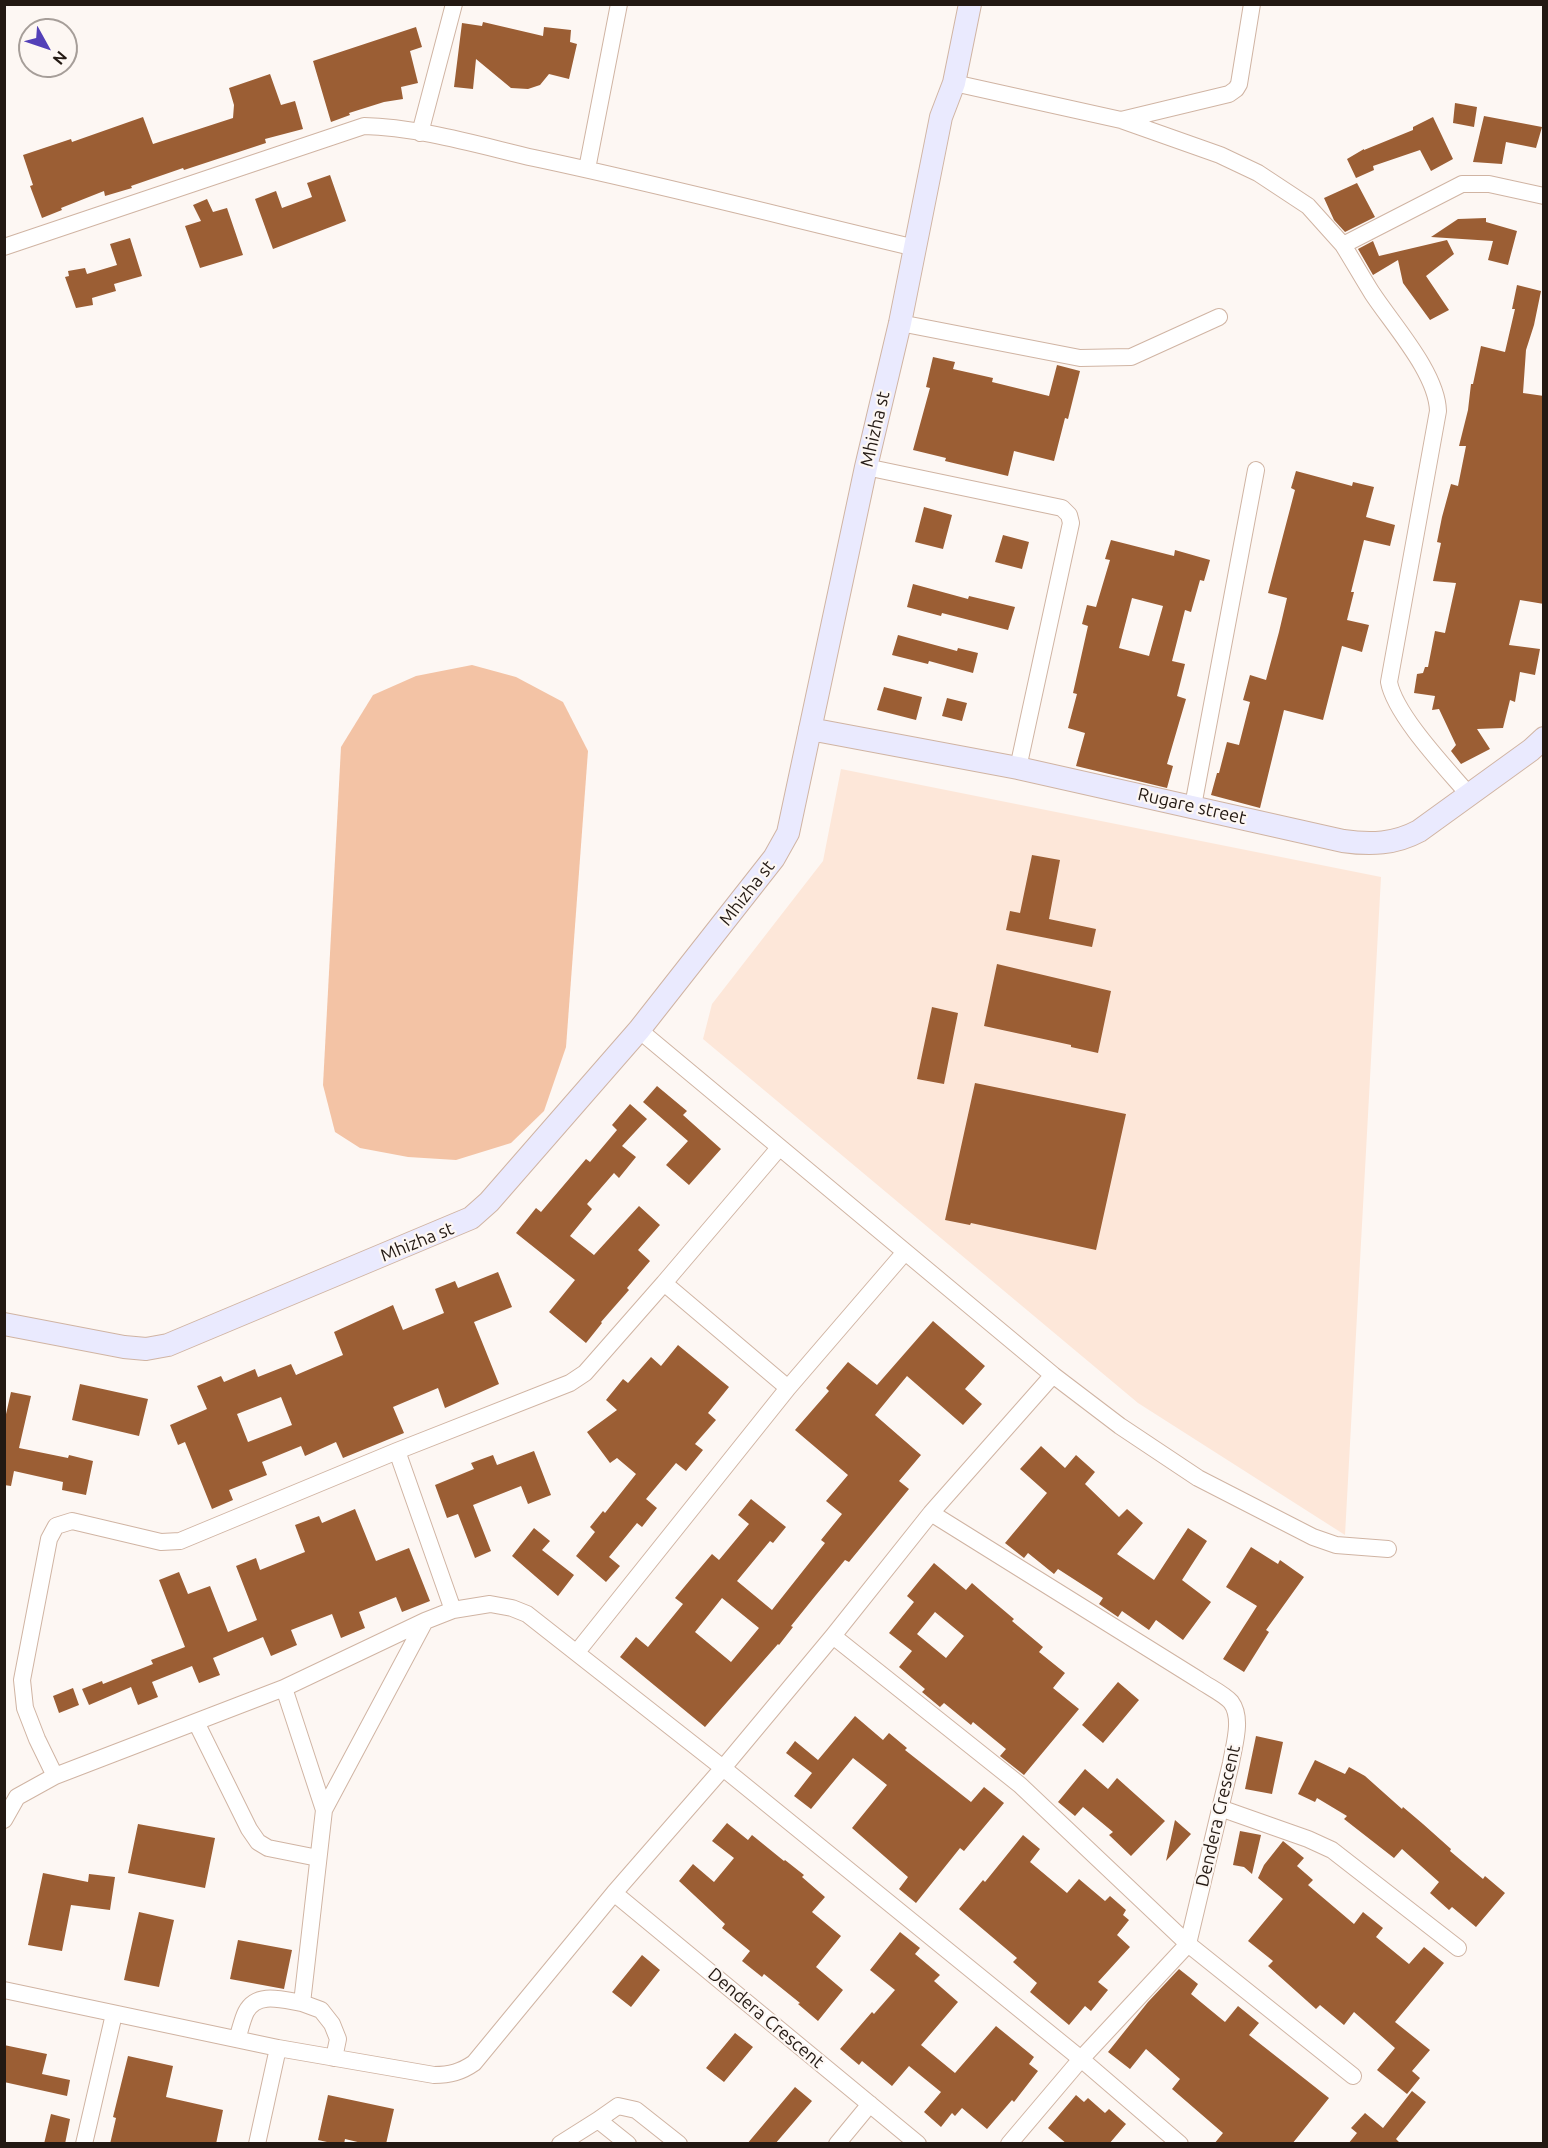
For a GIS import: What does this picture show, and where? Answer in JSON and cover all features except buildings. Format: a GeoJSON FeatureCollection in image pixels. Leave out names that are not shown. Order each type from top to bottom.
{"type":"FeatureCollection","features":[{"type":"Feature","properties":{"kind":"street"},"geometry":{"type":"LineString","coordinates":[[420,133],[454,4]]}},
{"type":"Feature","properties":{"kind":"street"},"geometry":{"type":"LineString","coordinates":[[587,169],[618,4]]}},
{"type":"Feature","properties":{"kind":"street","name":"Mhizha st"},"geometry":{"type":"LineString","coordinates":[[4,1324],[124,1347],[146,1349],[168,1345],[471,1218],[489,1202],[639,1030],[774,858],[788,833],[866,467],[916,248],[941,117],[954,83],[970,4]]}},
{"type":"Feature","properties":{"kind":"street"},"geometry":{"type":"LineString","coordinates":[[1121,120],[1229,94],[1234,90],[1239,84],[1252,4]]}},
{"type":"Feature","properties":{"kind":"street"},"geometry":{"type":"LineString","coordinates":[[954,83],[1121,120],[1220,155],[1258,173],[1308,206],[1343,245],[1431,382],[1437,397],[1438,411],[1389,682],[1400,709],[1436,757],[1469,795]]}},
{"type":"Feature","properties":{"kind":"street"},"geometry":{"type":"LineString","coordinates":[[4,247],[364,126],[384,126],[587,169],[916,248]]}},
{"type":"Feature","properties":{"kind":"street"},"geometry":{"type":"LineString","coordinates":[[1343,245],[1462,184],[1489,184],[1544,196]]}},
{"type":"Feature","properties":{"kind":"street"},"geometry":{"type":"LineString","coordinates":[[900,322],[1080,358],[1131,357],[1219,317]]}},
{"type":"Feature","properties":{"kind":"street"},"geometry":{"type":"LineString","coordinates":[[866,467],[1062,508],[1069,515],[1071,524],[1018,768]]}},
{"type":"Feature","properties":{"kind":"street"},"geometry":{"type":"LineString","coordinates":[[1193,806],[1256,470]]}},
{"type":"Feature","properties":{"kind":"street","name":"Rugare street"},"geometry":{"type":"LineString","coordinates":[[810,729],[1018,768],[1343,841],[1370,844],[1406,838],[1469,795],[1544,738]]}},
{"type":"Feature","properties":{"kind":"street"},"geometry":{"type":"LineString","coordinates":[[639,1030],[1053,1375],[1120,1426],[1198,1478],[1313,1537],[1336,1545],[1388,1549]]}},
{"type":"Feature","properties":{"kind":"street"},"geometry":{"type":"LineString","coordinates":[[55,1776],[25,1708],[22,1680],[49,1539],[56,1526],[72,1521],[161,1542],[180,1541],[397,1451],[570,1383],[585,1373],[779,1148]]}},
{"type":"Feature","properties":{"kind":"street"},"geometry":{"type":"LineString","coordinates":[[577,1652],[788,1388],[905,1252]]}},
{"type":"Feature","properties":{"kind":"street"},"geometry":{"type":"LineString","coordinates":[[664,1284],[788,1388]]}},
{"type":"Feature","properties":{"kind":"street"},"geometry":{"type":"LineString","coordinates":[[4,1990],[334,2058],[434,2075],[451,2075],[463,2071],[479,2058],[615,1893],[723,1768],[833,1636],[930,1513],[1053,1375]]}},
{"type":"Feature","properties":{"kind":"street"},"geometry":{"type":"LineString","coordinates":[[397,1451],[453,1610]]}},
{"type":"Feature","properties":{"kind":"street","name":"Dendera Crescent"},"geometry":{"type":"LineString","coordinates":[[930,1513],[1230,1701],[1236,1711],[1236,1734],[1188,1944],[1081,2060],[1009,2144]]}},
{"type":"Feature","properties":{"kind":"street"},"geometry":{"type":"LineString","coordinates":[[4,1820],[17,1797],[55,1776],[284,1688],[424,1621],[453,1610],[490,1604],[512,1608],[527,1614],[723,1768],[1081,2060],[1180,2144]]}},
{"type":"Feature","properties":{"kind":"street"},"geometry":{"type":"LineString","coordinates":[[302,2003],[324,1810],[424,1621]]}},
{"type":"Feature","properties":{"kind":"street"},"geometry":{"type":"LineString","coordinates":[[833,1636],[1020,1785],[1188,1944],[1353,2076]]}},
{"type":"Feature","properties":{"kind":"street"},"geometry":{"type":"LineString","coordinates":[[284,1688],[324,1810]]}},
{"type":"Feature","properties":{"kind":"street"},"geometry":{"type":"LineString","coordinates":[[196,1722],[249,1829],[258,1842],[268,1848],[318,1858]]}},
{"type":"Feature","properties":{"kind":"street"},"geometry":{"type":"LineString","coordinates":[[1220,1808],[1308,1839],[1332,1850],[1458,1947]]}},
{"type":"Feature","properties":{"kind":"street","name":"Dendera Crescent"},"geometry":{"type":"LineString","coordinates":[[615,1893],[918,2144]]}},
{"type":"Feature","properties":{"kind":"street"},"geometry":{"type":"LineString","coordinates":[[237,2039],[246,2011],[255,2002],[267,1997],[302,2003],[321,2010],[332,2024],[338,2039],[334,2058]]}},
{"type":"Feature","properties":{"kind":"street"},"geometry":{"type":"LineString","coordinates":[[84,2144],[114,2014]]}},
{"type":"Feature","properties":{"kind":"street"},"geometry":{"type":"LineString","coordinates":[[257,2144],[278,2048]]}},
{"type":"Feature","properties":{"kind":"street"},"geometry":{"type":"LineString","coordinates":[[837,2144],[870,2104]]}},
{"type":"Feature","properties":{"kind":"street"},"geometry":{"type":"LineString","coordinates":[[560,2144],[618,2106],[632,2107],[679,2144]]}},
{"type":"Feature","properties":{"kind":"street"},"geometry":{"type":"LineString","coordinates":[[598,2120],[628,2144]]}},
{"type":"Feature","properties":{"kind":"shaded area"},"geometry":{"type":"Polygon","coordinates":[[[472,665],[516,677],[563,702],[588,751],[566,1047],[544,1111],[511,1143],[456,1160],[408,1157],[360,1148],[335,1132],[323,1085],[341,747],[373,695],[416,676],[472,665]]]}},
{"type":"Feature","properties":{"kind":"shaded area"},"geometry":{"type":"Polygon","coordinates":[[[841,769],[1381,877],[1345,1535],[1138,1403],[703,1039],[712,1004],[823,861],[841,769]]]}}]}
